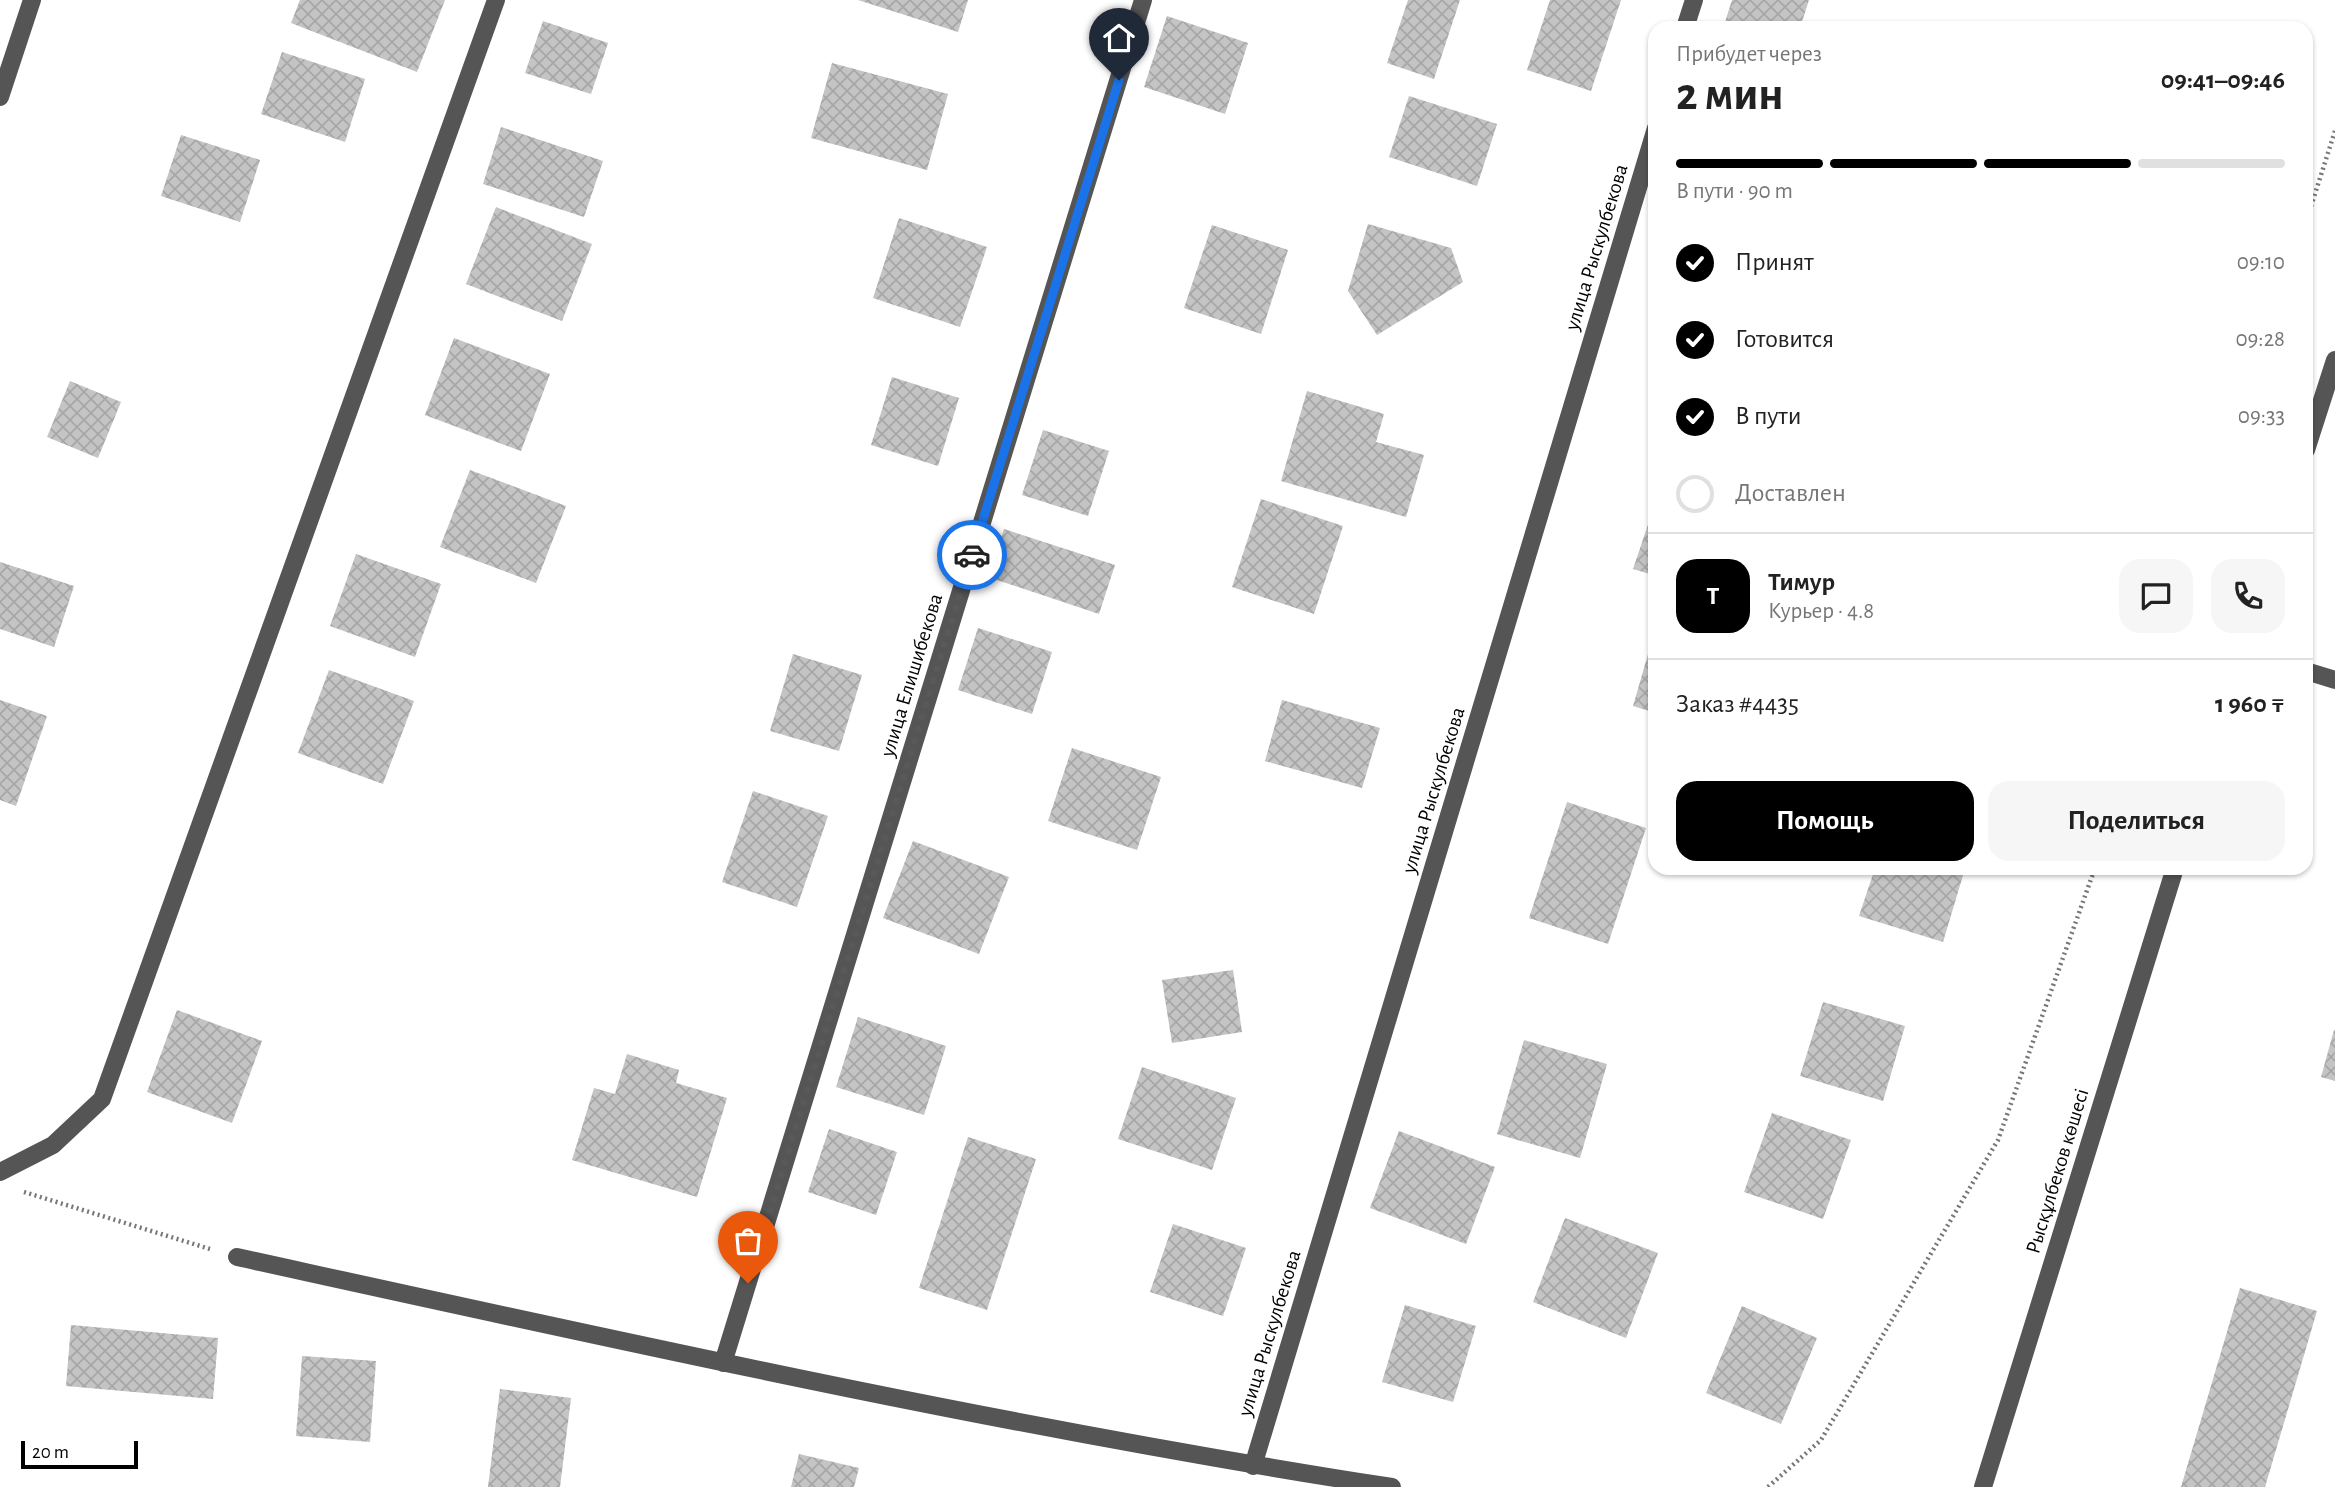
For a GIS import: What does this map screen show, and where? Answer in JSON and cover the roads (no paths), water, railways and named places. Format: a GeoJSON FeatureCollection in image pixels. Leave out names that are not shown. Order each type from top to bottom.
{"type":"FeatureCollection","features":[{"type":"Feature","properties":{"kind":"street"},"geometry":{"type":"LineString","coordinates":[[0,97],[32,0]]}},
{"type":"Feature","properties":{"kind":"street"},"geometry":{"type":"LineString","coordinates":[[0,1172],[53,1145],[102,1099],[496,0]]}},
{"type":"Feature","properties":{"kind":"street","name":"улица Елишибекова"},"geometry":{"type":"LineString","coordinates":[[723,1363],[1143,0]]}},
{"type":"Feature","properties":{"kind":"street"},"geometry":{"type":"LineString","coordinates":[[1687,21],[1694,0]]}},
{"type":"Feature","properties":{"kind":"street","name":"улица Рыскулбекова"},"geometry":{"type":"LineString","coordinates":[[1253,1466],[1648,155]]}},
{"type":"Feature","properties":{"kind":"street"},"geometry":{"type":"LineString","coordinates":[[2313,428],[2335,360]]}},
{"type":"Feature","properties":{"kind":"street"},"geometry":{"type":"LineString","coordinates":[[2313,673],[2335,680]]}},
{"type":"Feature","properties":{"kind":"street","name":"Рысқұлбеков көшесі"},"geometry":{"type":"LineString","coordinates":[[1983,1487],[2173,875]]}},
{"type":"Feature","properties":{"kind":"street"},"geometry":{"type":"LineString","coordinates":[[236,1257],[723,1363],[1253,1466],[1392,1487]]}}]}
